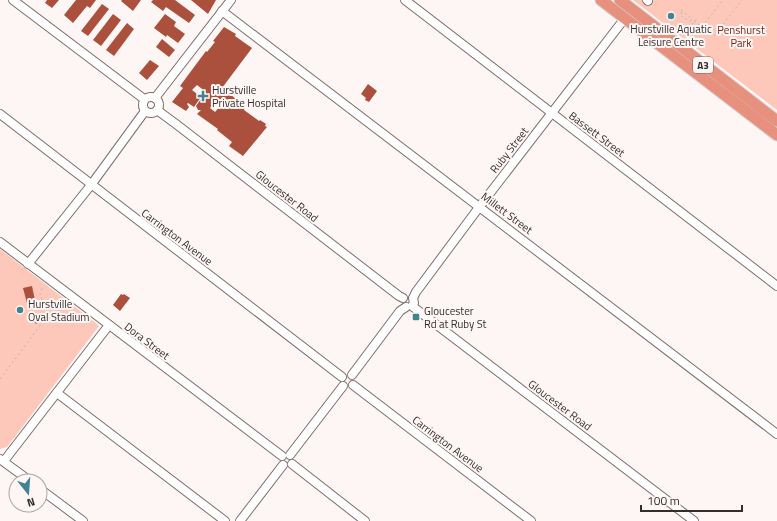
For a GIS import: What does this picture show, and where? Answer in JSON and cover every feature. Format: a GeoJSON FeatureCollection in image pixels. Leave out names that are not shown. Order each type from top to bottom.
{"type":"FeatureCollection","features":[{"type":"Feature","properties":{"kind":"highway","name":"A3"},"geometry":{"type":"LineString","coordinates":[[601,0],[777,135]]}},
{"type":"Feature","properties":{"kind":"highway","name":"A3"},"geometry":{"type":"LineString","coordinates":[[620,0],[777,121]]}},
{"type":"Feature","properties":{"kind":"street"},"geometry":{"type":"LineString","coordinates":[[14,0],[144,99]]}},
{"type":"Feature","properties":{"kind":"street"},"geometry":{"type":"LineString","coordinates":[[155,98],[231,0]]}},
{"type":"Feature","properties":{"kind":"street","name":"Bassett Street"},"geometry":{"type":"LineString","coordinates":[[404,0],[777,286]]}},
{"type":"Feature","properties":{"kind":"street","name":"Millett Street"},"geometry":{"type":"LineString","coordinates":[[222,11],[480,206],[777,434]]}},
{"type":"Feature","properties":{"kind":"street","name":"Ruby Street"},"geometry":{"type":"LineString","coordinates":[[352,375],[400,311],[410,304],[416,292],[480,206],[625,18]]}},
{"type":"Feature","properties":{"kind":"street"},"geometry":{"type":"LineString","coordinates":[[144,99],[151,97],[155,98]]}},
{"type":"Feature","properties":{"kind":"street"},"geometry":{"type":"LineString","coordinates":[[145,111],[152,113],[157,110],[158,103],[155,98]]}},
{"type":"Feature","properties":{"kind":"street"},"geometry":{"type":"LineString","coordinates":[[144,99],[142,104],[145,111]]}},
{"type":"Feature","properties":{"kind":"street","name":"Gloucester Road"},"geometry":{"type":"LineString","coordinates":[[157,110],[398,296],[403,298],[408,295],[410,304],[694,521]]}},
{"type":"Feature","properties":{"kind":"street"},"geometry":{"type":"LineString","coordinates":[[28,264],[91,185],[145,111]]}},
{"type":"Feature","properties":{"kind":"street","name":"Carrington Avenue"},"geometry":{"type":"LineString","coordinates":[[0,114],[342,377]]}},
{"type":"Feature","properties":{"kind":"street","name":"Dora Street"},"geometry":{"type":"LineString","coordinates":[[0,242],[108,325],[286,456]]}},
{"type":"Feature","properties":{"kind":"street"},"geometry":{"type":"LineString","coordinates":[[19,473],[2,460],[57,393],[108,325]]}},
{"type":"Feature","properties":{"kind":"street"},"geometry":{"type":"LineString","coordinates":[[347,374],[352,375],[355,380],[353,385],[350,387],[343,386],[341,381],[342,377],[347,374]]}},
{"type":"Feature","properties":{"kind":"street","name":"Carrington Avenue"},"geometry":{"type":"LineString","coordinates":[[353,385],[531,521]]}},
{"type":"Feature","properties":{"kind":"street"},"geometry":{"type":"LineString","coordinates":[[283,466],[280,462],[343,386]]}},
{"type":"Feature","properties":{"kind":"street"},"geometry":{"type":"LineString","coordinates":[[57,393],[225,521]]}},
{"type":"Feature","properties":{"kind":"street"},"geometry":{"type":"LineString","coordinates":[[286,456],[293,458],[292,464]]}},
{"type":"Feature","properties":{"kind":"street"},"geometry":{"type":"LineString","coordinates":[[283,466],[287,467],[292,464]]}},
{"type":"Feature","properties":{"kind":"street"},"geometry":{"type":"LineString","coordinates":[[292,464],[365,521]]}},
{"type":"Feature","properties":{"kind":"street"},"geometry":{"type":"LineString","coordinates":[[240,521],[283,466]]}},
{"type":"Feature","properties":{"kind":"street"},"geometry":{"type":"LineString","coordinates":[[48,495],[82,521]]}},
{"type":"Feature","properties":{"kind":"path"},"geometry":{"type":"LineString","coordinates":[[702,27],[723,0]]}},
{"type":"Feature","properties":{"kind":"path"},"geometry":{"type":"LineString","coordinates":[[694,21],[714,36],[742,0]]}},
{"type":"Feature","properties":{"kind":"path"},"geometry":{"type":"LineString","coordinates":[[690,22],[692,19],[682,10],[680,15],[690,22],[693,24],[697,18]]}},
{"type":"Feature","properties":{"kind":"path"},"geometry":{"type":"LineString","coordinates":[[0,380],[45,319],[46,312],[40,296],[43,286]]}},
{"type":"Feature","properties":{"kind":"green space","name":"Penshurst Park"},"geometry":{"type":"Polygon","coordinates":[[[633,0],[777,0],[777,110],[633,0]]]}},
{"type":"Feature","properties":{"kind":"green space"},"geometry":{"type":"Polygon","coordinates":[[[0,249],[99,326],[7,447],[0,449],[0,249]]]}},
{"type":"Feature","properties":{"kind":"building"},"geometry":{"type":"Polygon","coordinates":[[[47,0],[59,0],[52,8],[45,3],[47,0]]]}},
{"type":"Feature","properties":{"kind":"building"},"geometry":{"type":"Polygon","coordinates":[[[76,0],[96,0],[90,8],[87,6],[73,23],[64,15],[76,0]]]}},
{"type":"Feature","properties":{"kind":"building"},"geometry":{"type":"Polygon","coordinates":[[[141,0],[133,11],[121,1],[141,0]]]}},
{"type":"Feature","properties":{"kind":"building"},"geometry":{"type":"Polygon","coordinates":[[[153,0],[175,0],[195,15],[189,23],[166,7],[163,11],[151,2],[153,0]]]}},
{"type":"Feature","properties":{"kind":"building"},"geometry":{"type":"Polygon","coordinates":[[[191,0],[216,0],[208,14],[191,0]]]}},
{"type":"Feature","properties":{"kind":"building"},"geometry":{"type":"Polygon","coordinates":[[[102,4],[109,9],[88,36],[81,31],[102,4]]]}},
{"type":"Feature","properties":{"kind":"building"},"geometry":{"type":"Polygon","coordinates":[[[113,14],[121,20],[101,46],[93,40],[113,14]]]}},
{"type":"Feature","properties":{"kind":"building"},"geometry":{"type":"Polygon","coordinates":[[[165,14],[176,22],[174,26],[185,34],[178,43],[167,35],[166,37],[154,28],[165,14]]]}},
{"type":"Feature","properties":{"kind":"building"},"geometry":{"type":"Polygon","coordinates":[[[127,23],[134,29],[114,56],[106,50],[127,23]]]}},
{"type":"Feature","properties":{"kind":"building","name":"Hurstville Private Hospital"},"geometry":{"type":"Polygon","coordinates":[[[224,27],[236,34],[235,36],[252,48],[222,88],[245,106],[244,110],[259,121],[260,120],[266,124],[265,126],[267,127],[243,156],[229,146],[232,142],[217,130],[218,129],[197,114],[201,110],[198,110],[196,106],[206,92],[197,85],[192,90],[201,97],[194,107],[188,103],[187,104],[189,107],[186,111],[172,102],[183,88],[180,86],[206,51],[207,52],[215,42],[213,41],[224,27]],[[216,101],[210,108],[215,112],[221,105],[216,101]]]}},
{"type":"Feature","properties":{"kind":"building"},"geometry":{"type":"Polygon","coordinates":[[[162,39],[175,50],[169,57],[156,47],[162,39]]]}},
{"type":"Feature","properties":{"kind":"building"},"geometry":{"type":"Polygon","coordinates":[[[150,60],[159,66],[147,80],[139,73],[150,60]]]}},
{"type":"Feature","properties":{"kind":"building"},"geometry":{"type":"Polygon","coordinates":[[[368,84],[377,91],[369,102],[365,100],[366,98],[361,94],[368,84]]]}},
{"type":"Feature","properties":{"kind":"building"},"geometry":{"type":"Polygon","coordinates":[[[32,286],[36,305],[28,307],[23,288],[32,286]]]}},
{"type":"Feature","properties":{"kind":"building"},"geometry":{"type":"Polygon","coordinates":[[[121,294],[124,294],[130,298],[120,311],[113,305],[121,294]]]}},
{"type":"Feature","properties":{"kind":"building"},"geometry":{"type":"Polygon","coordinates":[[[36,315],[41,320],[36,324],[32,318],[36,315]]]}},
{"type":"Feature","properties":{"kind":"place","name":"Hurstville Aquatic Leisure Centre"},"geometry":{"type":"Point","coordinates":[671,16]}},
{"type":"Feature","properties":{"kind":"place","name":"Hurstville Private Hospital"},"geometry":{"type":"Point","coordinates":[203,96]}},
{"type":"Feature","properties":{"kind":"place","name":"Hurstville Oval Stadium"},"geometry":{"type":"Point","coordinates":[20,310]}},
{"type":"Feature","properties":{"kind":"place","name":"Gloucester Rd at Ruby St"},"geometry":{"type":"Point","coordinates":[416,317]}}]}
